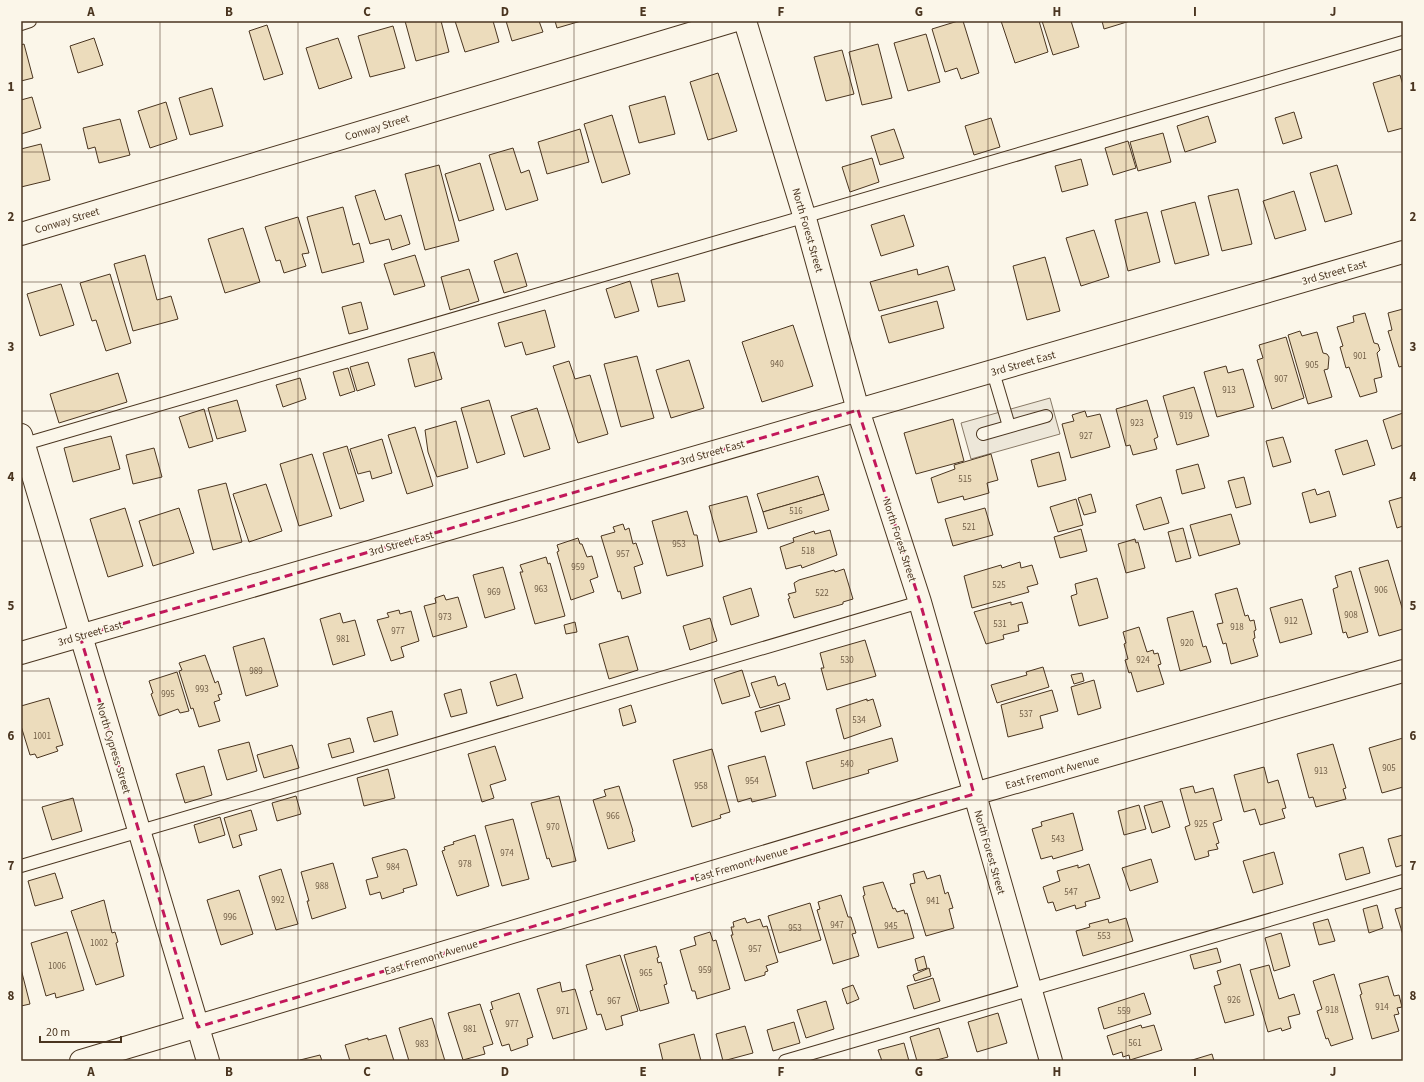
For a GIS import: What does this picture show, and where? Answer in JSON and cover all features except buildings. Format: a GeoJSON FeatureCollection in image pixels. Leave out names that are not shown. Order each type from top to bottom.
{"type":"FeatureCollection","features":[{"type":"Feature","properties":{"kind":"street","name":"Conway Street"},"geometry":{"type":"LineString","coordinates":[[21,234],[733,21]]}},
{"type":"Feature","properties":{"kind":"street","name":"North Forest Street"},"geometry":{"type":"LineString","coordinates":[[745,21],[804,215],[858,410],[920,602],[1051,1061]]}},
{"type":"Feature","properties":{"kind":"street","name":"3rd Street East"},"geometry":{"type":"LineString","coordinates":[[21,653],[1403,252]]}},
{"type":"Feature","properties":{"kind":"street","name":"North Cypress Street"},"geometry":{"type":"LineString","coordinates":[[22,442],[208,1061]]}},
{"type":"Feature","properties":{"kind":"street","name":"East Fremont Avenue"},"geometry":{"type":"LineString","coordinates":[[81,1061],[974,794],[1403,671]]}},
{"type":"Feature","properties":{"kind":"lane"},"geometry":{"type":"LineString","coordinates":[[21,24],[30,21]]}},
{"type":"Feature","properties":{"kind":"lane"},"geometry":{"type":"LineString","coordinates":[[22,442],[1403,42]]}},
{"type":"Feature","properties":{"kind":"lane"},"geometry":{"type":"LineString","coordinates":[[993,372],[1009,426]]}},
{"type":"Feature","properties":{"kind":"lane"},"geometry":{"type":"LineString","coordinates":[[983,434],[1046,416]]}},
{"type":"Feature","properties":{"kind":"lane"},"geometry":{"type":"LineString","coordinates":[[21,866],[920,602]]}},
{"type":"Feature","properties":{"kind":"lane"},"geometry":{"type":"LineString","coordinates":[[785,1061],[1029,988],[1403,881]]}},
{"type":"Feature","properties":{"kind":"highlighted area"},"geometry":{"type":"Polygon","coordinates":[[[858,410],[920,602],[974,794],[198,1027],[80,636],[858,410]]]}},
{"type":"Feature","properties":{"kind":"shaded area"},"geometry":{"type":"Polygon","coordinates":[[[1050,398],[1060,434],[971,459],[961,423],[1050,398]]]}}]}
